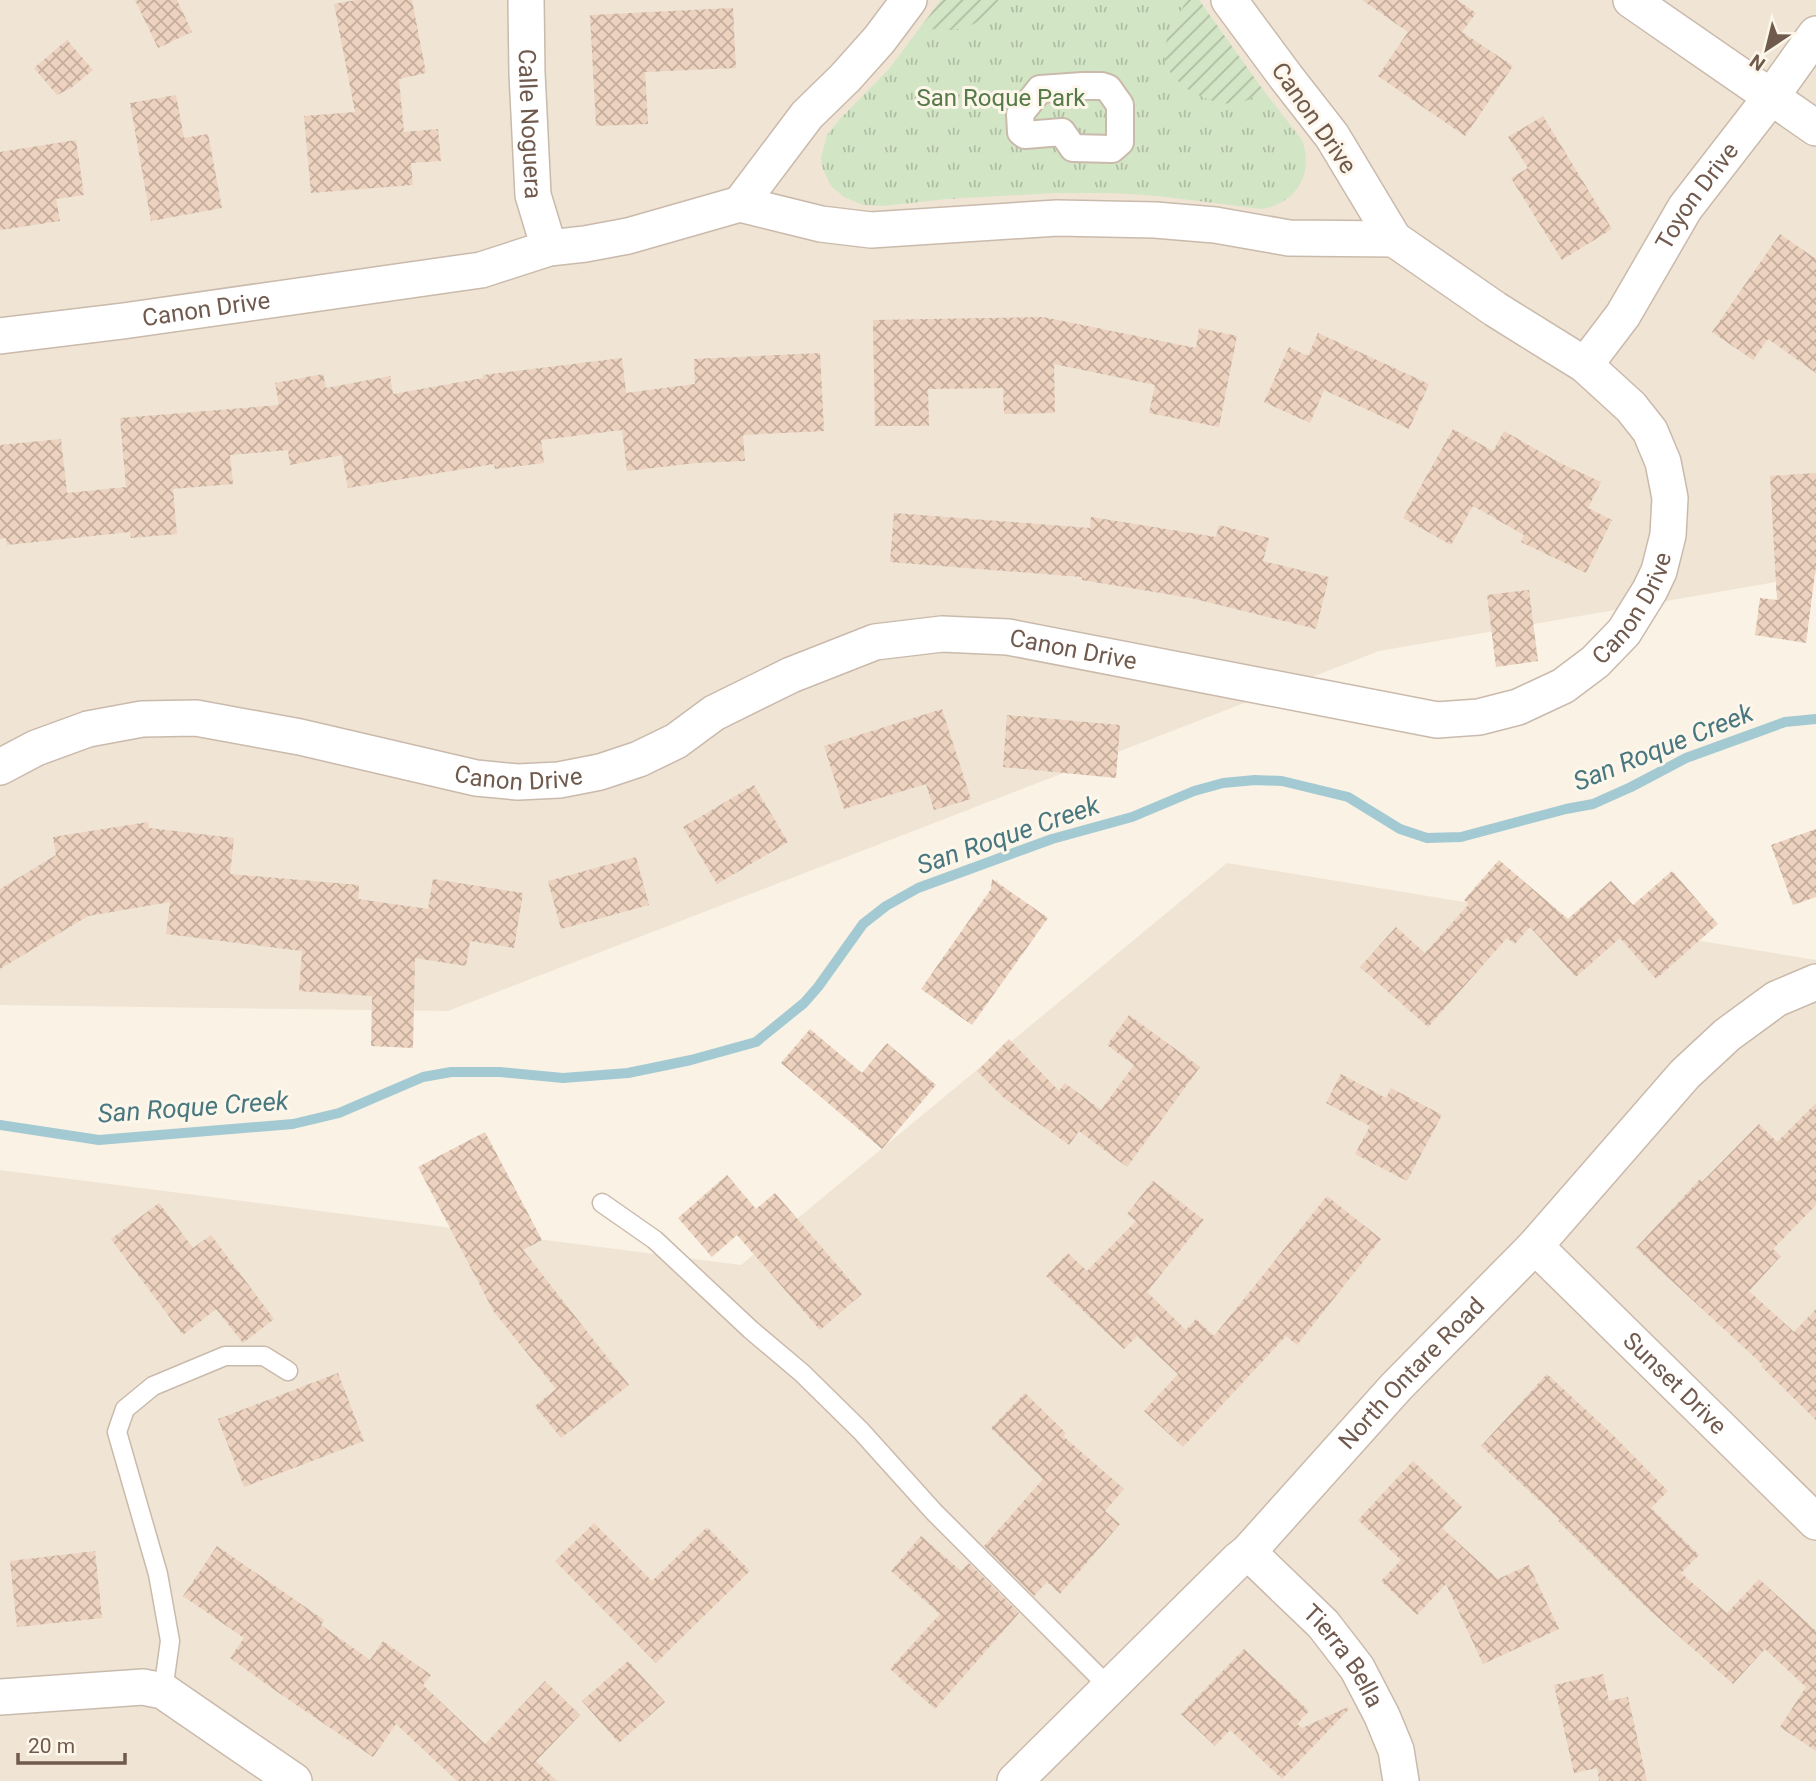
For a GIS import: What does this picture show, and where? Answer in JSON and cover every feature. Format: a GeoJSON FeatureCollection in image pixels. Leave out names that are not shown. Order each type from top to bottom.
{"type":"FeatureCollection","features":[{"type":"Feature","properties":{"kind":"street","name":"Calle Noguera"},"geometry":{"type":"LineString","coordinates":[[526,0],[533,195],[549,248]]}},
{"type":"Feature","properties":{"kind":"street"},"geometry":{"type":"LineString","coordinates":[[740,204],[807,115],[879,40],[909,0]]}},
{"type":"Feature","properties":{"kind":"street","name":"Canon Drive"},"geometry":{"type":"LineString","coordinates":[[0,767],[36,748],[88,729],[142,719],[196,718],[300,737],[476,778],[517,782],[559,780],[600,772],[639,759],[676,741],[715,713],[791,675],[875,642],[942,634],[1008,637],[1437,720],[1479,717],[1518,707],[1563,686],[1595,662],[1624,632],[1659,571],[1668,535],[1670,498],[1663,462],[1650,431],[1630,407],[1585,365],[1495,309],[1394,239],[1332,136],[1229,0]]}},
{"type":"Feature","properties":{"kind":"street"},"geometry":{"type":"LineString","coordinates":[[1631,0],[1816,128]]}},
{"type":"Feature","properties":{"kind":"street","name":"Toyon Drive"},"geometry":{"type":"LineString","coordinates":[[1585,365],[1623,315],[1685,208],[1772,97],[1816,34]]}},
{"type":"Feature","properties":{"kind":"street","name":"Canon Drive"},"geometry":{"type":"LineString","coordinates":[[0,336],[481,270],[549,248],[628,236],[740,204],[821,224],[871,230],[1057,218],[1154,220],[1215,225],[1290,238],[1394,239]]}},
{"type":"Feature","properties":{"kind":"street","name":"North Ontare Road"},"geometry":{"type":"LineString","coordinates":[[1015,1781],[1248,1552],[1396,1387],[1535,1246],[1685,1074],[1727,1035],[1776,999],[1816,982]]}},
{"type":"Feature","properties":{"kind":"street","name":"Sunset Drive"},"geometry":{"type":"LineString","coordinates":[[1535,1246],[1816,1522]]}},
{"type":"Feature","properties":{"kind":"street","name":"Tierra Bella"},"geometry":{"type":"LineString","coordinates":[[1248,1552],[1323,1624],[1357,1668],[1396,1750],[1401,1781]]}},
{"type":"Feature","properties":{"kind":"street"},"geometry":{"type":"LineString","coordinates":[[0,1697],[143,1687],[163,1691],[294,1781]]}},
{"type":"Feature","properties":{"kind":"lane"},"geometry":{"type":"LineString","coordinates":[[603,1203],[655,1240],[751,1330],[802,1373],[861,1431],[934,1512],[1109,1688]]}},
{"type":"Feature","properties":{"kind":"lane"},"geometry":{"type":"LineString","coordinates":[[163,1691],[170,1641],[158,1574],[117,1432],[125,1409],[153,1386],[225,1356],[264,1356],[288,1371]]}},
{"type":"Feature","properties":{"kind":"shaded area"},"geometry":{"type":"Polygon","coordinates":[[[0,0],[1816,0],[1816,575],[1379,651],[448,1011],[0,1005],[0,0]]]}},
{"type":"Feature","properties":{"kind":"shaded area"},"geometry":{"type":"Polygon","coordinates":[[[1227,863],[1816,960],[1816,1781],[0,1781],[0,1170],[741,1265],[1227,863]]]}},
{"type":"Feature","properties":{"kind":"green space","name":"San Roque Park"},"geometry":{"type":"Polygon","coordinates":[[[941,0],[1199,0],[1247,69],[1302,140],[1306,164],[1300,185],[1285,200],[1262,209],[1111,193],[947,199],[883,206],[863,205],[844,197],[831,186],[823,169],[821,158],[827,135],[888,70],[941,0]]]}},
{"type":"Feature","properties":{"kind":"green space"},"geometry":{"type":"Polygon","coordinates":[[[941,0],[999,0],[991,11],[965,28],[920,28],[941,0]]]}},
{"type":"Feature","properties":{"kind":"green space"},"geometry":{"type":"Polygon","coordinates":[[[1188,0],[1199,0],[1263,90],[1249,100],[1229,104],[1194,93],[1175,78],[1165,60],[1166,44],[1175,20],[1188,0]]]}},
{"type":"Feature","properties":{"kind":"building"},"geometry":{"type":"Polygon","coordinates":[[[135,0],[177,0],[192,32],[158,48],[135,0]]]}},
{"type":"Feature","properties":{"kind":"building"},"geometry":{"type":"Polygon","coordinates":[[[356,0],[412,0],[426,73],[399,79],[404,132],[438,129],[441,161],[411,163],[413,185],[311,193],[304,116],[355,112],[334,4],[356,0]]]}},
{"type":"Feature","properties":{"kind":"building"},"geometry":{"type":"Polygon","coordinates":[[[1362,0],[1457,0],[1476,13],[1462,32],[1513,66],[1465,136],[1378,76],[1408,32],[1362,0]]]}},
{"type":"Feature","properties":{"kind":"building"},"geometry":{"type":"Polygon","coordinates":[[[733,8],[736,68],[645,72],[648,124],[596,126],[590,15],[733,8]]]}},
{"type":"Feature","properties":{"kind":"building"},"geometry":{"type":"Polygon","coordinates":[[[67,40],[93,70],[71,88],[57,95],[34,68],[67,40]]]}},
{"type":"Feature","properties":{"kind":"building"},"geometry":{"type":"Polygon","coordinates":[[[176,95],[184,138],[208,134],[222,208],[151,221],[130,103],[176,95]]]}},
{"type":"Feature","properties":{"kind":"building"},"geometry":{"type":"Polygon","coordinates":[[[1543,116],[1612,229],[1562,260],[1511,178],[1528,168],[1508,137],[1543,116]]]}},
{"type":"Feature","properties":{"kind":"building"},"geometry":{"type":"Polygon","coordinates":[[[76,140],[84,195],[56,199],[60,221],[0,230],[0,152],[76,140]]]}},
{"type":"Feature","properties":{"kind":"building"},"geometry":{"type":"Polygon","coordinates":[[[1780,234],[1816,259],[1816,373],[1768,339],[1753,360],[1712,332],[1780,234]]]}},
{"type":"Feature","properties":{"kind":"building"},"geometry":{"type":"Polygon","coordinates":[[[1043,317],[1196,348],[1199,328],[1237,336],[1219,427],[1149,413],[1155,385],[1054,364],[1055,413],[1004,414],[1003,388],[928,389],[929,426],[875,426],[873,320],[1043,317]]]}},
{"type":"Feature","properties":{"kind":"building"},"geometry":{"type":"Polygon","coordinates":[[[1318,333],[1429,384],[1409,429],[1324,390],[1310,423],[1264,402],[1289,347],[1308,356],[1318,333]]]}},
{"type":"Feature","properties":{"kind":"building"},"geometry":{"type":"Polygon","coordinates":[[[820,353],[824,431],[743,435],[745,461],[696,463],[627,471],[622,430],[541,440],[544,463],[495,469],[494,464],[348,488],[342,455],[290,465],[288,450],[230,455],[233,484],[173,489],[177,534],[131,538],[130,532],[7,545],[6,538],[0,539],[0,445],[61,439],[67,493],[126,487],[120,418],[279,405],[275,383],[323,374],[326,388],[390,376],[393,394],[483,378],[483,375],[622,358],[626,393],[695,384],[694,359],[820,353]]]}},
{"type":"Feature","properties":{"kind":"building"},"geometry":{"type":"Polygon","coordinates":[[[1453,429],[1493,451],[1504,431],[1560,463],[1601,482],[1588,508],[1612,520],[1586,573],[1521,542],[1524,535],[1473,506],[1451,545],[1403,518],[1453,429]]]}},
{"type":"Feature","properties":{"kind":"building"},"geometry":{"type":"Polygon","coordinates":[[[1816,473],[1816,565],[1806,643],[1755,635],[1760,598],[1777,600],[1770,476],[1816,473]]]}},
{"type":"Feature","properties":{"kind":"building"},"geometry":{"type":"Polygon","coordinates":[[[894,513],[1090,528],[1091,517],[1216,537],[1219,525],[1269,538],[1263,561],[1329,577],[1316,629],[1191,598],[1082,580],[1082,577],[890,562],[894,513]]]}},
{"type":"Feature","properties":{"kind":"building"},"geometry":{"type":"Polygon","coordinates":[[[1529,590],[1538,661],[1496,667],[1487,595],[1529,590]]]}},
{"type":"Feature","properties":{"kind":"building"},"geometry":{"type":"Polygon","coordinates":[[[942,709],[971,799],[934,810],[926,784],[844,809],[824,746],[942,709]]]}},
{"type":"Feature","properties":{"kind":"building"},"geometry":{"type":"Polygon","coordinates":[[[1007,715],[1120,725],[1116,778],[1003,767],[1007,715]]]}},
{"type":"Feature","properties":{"kind":"building"},"geometry":{"type":"Polygon","coordinates":[[[754,785],[788,842],[717,884],[683,827],[754,785]]]}},
{"type":"Feature","properties":{"kind":"building"},"geometry":{"type":"Polygon","coordinates":[[[148,822],[149,828],[234,838],[230,874],[359,885],[358,899],[428,909],[433,879],[523,893],[514,948],[470,941],[466,966],[415,958],[413,1048],[371,1046],[372,996],[299,991],[302,951],[166,934],[170,902],[88,916],[0,969],[0,889],[56,855],[53,837],[148,822]]]}},
{"type":"Feature","properties":{"kind":"building"},"geometry":{"type":"Polygon","coordinates":[[[1816,829],[1816,897],[1793,905],[1771,845],[1816,829]]]}},
{"type":"Feature","properties":{"kind":"building"},"geometry":{"type":"Polygon","coordinates":[[[636,857],[649,905],[561,929],[548,881],[636,857]]]}},
{"type":"Feature","properties":{"kind":"building"},"geometry":{"type":"Polygon","coordinates":[[[1499,860],[1568,919],[1611,881],[1633,905],[1672,871],[1718,924],[1656,979],[1620,938],[1576,977],[1530,927],[1515,944],[1507,938],[1428,1027],[1360,967],[1396,927],[1425,953],[1469,904],[1464,900],[1499,860]]]}},
{"type":"Feature","properties":{"kind":"building"},"geometry":{"type":"Polygon","coordinates":[[[992,879],[1048,918],[972,1025],[921,989],[991,889],[992,879]]]}},
{"type":"Feature","properties":{"kind":"building"},"geometry":{"type":"Polygon","coordinates":[[[1129,1015],[1200,1067],[1127,1167],[1079,1131],[1069,1145],[1004,1098],[977,1071],[1009,1039],[1059,1091],[1065,1083],[1101,1110],[1134,1065],[1107,1045],[1129,1015]]]}},
{"type":"Feature","properties":{"kind":"building"},"geometry":{"type":"Polygon","coordinates":[[[810,1029],[862,1073],[887,1043],[936,1085],[882,1149],[781,1063],[810,1029]]]}},
{"type":"Feature","properties":{"kind":"building"},"geometry":{"type":"Polygon","coordinates":[[[1341,1074],[1386,1098],[1391,1088],[1442,1115],[1407,1181],[1355,1154],[1370,1126],[1326,1103],[1341,1074]]]}},
{"type":"Feature","properties":{"kind":"building"},"geometry":{"type":"Polygon","coordinates":[[[1816,1103],[1816,1205],[1773,1249],[1781,1256],[1749,1291],[1794,1332],[1816,1309],[1816,1420],[1761,1366],[1763,1365],[1636,1248],[1700,1179],[1702,1182],[1759,1124],[1777,1142],[1816,1103]]]}},
{"type":"Feature","properties":{"kind":"building"},"geometry":{"type":"Polygon","coordinates":[[[485,1132],[542,1240],[523,1250],[629,1385],[561,1438],[535,1406],[556,1389],[494,1312],[418,1167],[485,1132]]]}},
{"type":"Feature","properties":{"kind":"building"},"geometry":{"type":"Polygon","coordinates":[[[727,1175],[756,1209],[775,1193],[862,1294],[820,1330],[737,1235],[712,1257],[678,1218],[727,1175]]]}},
{"type":"Feature","properties":{"kind":"building"},"geometry":{"type":"Polygon","coordinates":[[[1153,1181],[1204,1220],[1147,1292],[1186,1330],[1196,1319],[1214,1336],[1327,1196],[1381,1239],[1297,1345],[1286,1336],[1183,1447],[1144,1411],[1178,1374],[1137,1336],[1124,1349],[1046,1276],[1068,1253],[1087,1271],[1136,1221],[1127,1214],[1153,1181]]]}},
{"type":"Feature","properties":{"kind":"building"},"geometry":{"type":"Polygon","coordinates":[[[159,1203],[193,1248],[211,1235],[274,1319],[243,1343],[216,1309],[183,1335],[111,1239],[159,1203]]]}},
{"type":"Feature","properties":{"kind":"building"},"geometry":{"type":"Polygon","coordinates":[[[338,1373],[364,1441],[244,1487],[218,1419],[338,1373]]]}},
{"type":"Feature","properties":{"kind":"building"},"geometry":{"type":"Polygon","coordinates":[[[1547,1374],[1668,1491],[1651,1508],[1699,1555],[1681,1573],[1727,1613],[1759,1579],[1816,1631],[1816,1751],[1780,1727],[1806,1687],[1765,1649],[1733,1684],[1647,1608],[1558,1521],[1560,1520],[1481,1446],[1547,1374]]]}},
{"type":"Feature","properties":{"kind":"building"},"geometry":{"type":"Polygon","coordinates":[[[1025,1393],[1066,1433],[1063,1436],[1124,1489],[1105,1511],[1120,1524],[1060,1594],[1047,1582],[1034,1596],[984,1546],[1043,1479],[991,1428],[1025,1393]]]}},
{"type":"Feature","properties":{"kind":"building"},"geometry":{"type":"Polygon","coordinates":[[[1413,1461],[1462,1507],[1442,1528],[1498,1579],[1529,1565],[1559,1629],[1483,1664],[1446,1584],[1417,1615],[1381,1581],[1401,1560],[1358,1520],[1413,1461]]]}},
{"type":"Feature","properties":{"kind":"building"},"geometry":{"type":"Polygon","coordinates":[[[594,1523],[652,1581],[707,1527],[750,1571],[656,1663],[555,1561],[594,1523]]]}},
{"type":"Feature","properties":{"kind":"building"},"geometry":{"type":"Polygon","coordinates":[[[921,1536],[961,1571],[969,1563],[1019,1613],[935,1709],[890,1669],[940,1614],[891,1571],[921,1536]]]}},
{"type":"Feature","properties":{"kind":"building"},"geometry":{"type":"Polygon","coordinates":[[[217,1546],[324,1620],[321,1625],[370,1660],[383,1641],[431,1675],[423,1685],[485,1744],[545,1681],[580,1715],[536,1761],[557,1781],[457,1781],[396,1724],[373,1757],[276,1691],[230,1658],[244,1638],[183,1596],[217,1546]]]}},
{"type":"Feature","properties":{"kind":"building"},"geometry":{"type":"Polygon","coordinates":[[[95,1551],[102,1618],[17,1627],[10,1561],[95,1551]]]}},
{"type":"Feature","properties":{"kind":"building"},"geometry":{"type":"Polygon","coordinates":[[[1244,1649],[1309,1711],[1297,1724],[1302,1728],[1348,1707],[1349,1709],[1282,1779],[1230,1730],[1215,1746],[1181,1714],[1244,1649]]]}},
{"type":"Feature","properties":{"kind":"building"},"geometry":{"type":"Polygon","coordinates":[[[628,1661],[665,1702],[619,1743],[582,1701],[628,1661]]]}},
{"type":"Feature","properties":{"kind":"building"},"geometry":{"type":"Polygon","coordinates":[[[1603,1674],[1609,1701],[1628,1697],[1647,1781],[1599,1781],[1597,1768],[1574,1773],[1554,1685],[1603,1674]]]}},
{"type":"Feature","properties":{"kind":"waterway","name":"San Roque Creek"},"geometry":{"type":"LineString","coordinates":[[0,1125],[99,1140],[293,1124],[339,1113],[423,1077],[451,1072],[500,1072],[563,1078],[628,1073],[691,1060],[756,1042],[804,1003],[863,924],[886,906],[918,888],[1052,839],[1132,817],[1194,791],[1223,783],[1282,781],[1348,797],[1400,829],[1427,838],[1461,837],[1593,804],[1686,758],[1785,722],[1816,719]]}}]}
